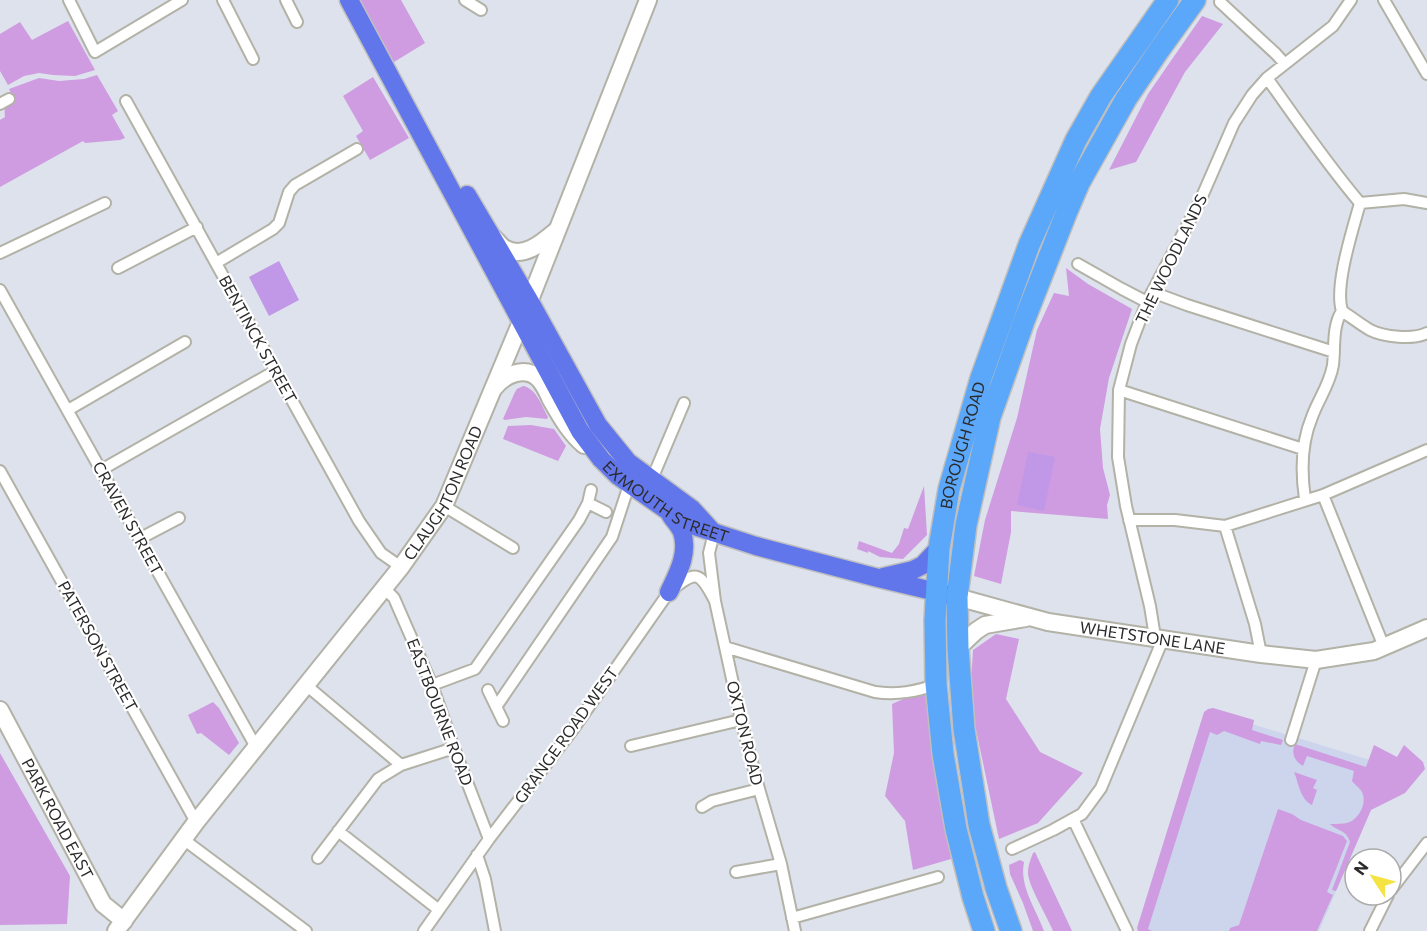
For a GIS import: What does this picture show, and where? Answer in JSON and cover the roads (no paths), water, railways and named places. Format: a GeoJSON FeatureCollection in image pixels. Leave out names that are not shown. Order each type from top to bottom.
{"type":"FeatureCollection","features":[{"type":"Feature","properties":{"kind":"highway","name":"BOROUGH ROAD"},"geometry":{"type":"LineString","coordinates":[[984,931],[956,829],[943,754],[936,684],[936,592],[939,548],[949,489],[999,325],[1029,245],[1076,141],[1096,105],[1168,0]]}},
{"type":"Feature","properties":{"kind":"highway"},"geometry":{"type":"LineString","coordinates":[[1011,931],[996,888],[979,825],[964,729],[957,597],[966,525],[990,417],[1060,226],[1079,183],[1126,99],[1195,0]]}},
{"type":"Feature","properties":{"kind":"main road","name":"EXMOUTH STREET"},"geometry":{"type":"LineString","coordinates":[[349,0],[580,430],[601,459],[629,484],[685,523],[714,533]]}},
{"type":"Feature","properties":{"kind":"main road","name":"EXMOUTH STREET"},"geometry":{"type":"LineString","coordinates":[[423,137],[464,190],[529,300],[598,425],[628,462],[692,509],[714,533]]}},
{"type":"Feature","properties":{"kind":"main road"},"geometry":{"type":"LineString","coordinates":[[668,512],[681,530],[685,547],[680,568],[669,592]]}},
{"type":"Feature","properties":{"kind":"main road","name":"WHETSTONE LANE"},"geometry":{"type":"LineString","coordinates":[[714,533],[756,546],[957,597]]}},
{"type":"Feature","properties":{"kind":"main road","name":"WHETSTONE LANE"},"geometry":{"type":"LineString","coordinates":[[878,578],[913,570],[924,565],[939,548]]}},
{"type":"Feature","properties":{"kind":"main road","name":"WHETSTONE LANE"},"geometry":{"type":"LineString","coordinates":[[878,578],[920,598],[929,608],[935,620]]}},
{"type":"Feature","properties":{"kind":"street"},"geometry":{"type":"LineString","coordinates":[[69,0],[95,52],[182,0]]}},
{"type":"Feature","properties":{"kind":"street"},"geometry":{"type":"LineString","coordinates":[[223,0],[253,59]]}},
{"type":"Feature","properties":{"kind":"street"},"geometry":{"type":"LineString","coordinates":[[285,0],[297,22]]}},
{"type":"Feature","properties":{"kind":"street"},"geometry":{"type":"LineString","coordinates":[[465,0],[481,10]]}},
{"type":"Feature","properties":{"kind":"street","name":"CLAUGHTON ROAD"},"geometry":{"type":"LineString","coordinates":[[120,926],[196,822],[384,588],[444,506],[521,320],[648,0]]}},
{"type":"Feature","properties":{"kind":"street","name":"THE WOODLANDS"},"geometry":{"type":"LineString","coordinates":[[1159,638],[1149,606],[1129,520],[1119,457],[1119,390],[1131,344],[1150,297],[1200,201],[1234,123],[1252,95],[1267,78],[1333,26],[1351,0]]}},
{"type":"Feature","properties":{"kind":"street"},"geometry":{"type":"LineString","coordinates":[[1384,0],[1427,74]]}},
{"type":"Feature","properties":{"kind":"street"},"geometry":{"type":"LineString","coordinates":[[1220,2],[1285,64]]}},
{"type":"Feature","properties":{"kind":"street"},"geometry":{"type":"LineString","coordinates":[[1267,78],[1316,147],[1360,202]]}},
{"type":"Feature","properties":{"kind":"street","name":"BENTINCK STREET"},"geometry":{"type":"LineString","coordinates":[[126,101],[359,520],[381,553],[400,567]]}},
{"type":"Feature","properties":{"kind":"street"},"geometry":{"type":"LineString","coordinates":[[216,263],[273,229],[279,223],[289,192],[295,185],[357,148]]}},
{"type":"Feature","properties":{"kind":"street"},"geometry":{"type":"LineString","coordinates":[[1360,202],[1404,199],[1427,203]]}},
{"type":"Feature","properties":{"kind":"street"},"geometry":{"type":"LineString","coordinates":[[1360,202],[1343,272],[1340,304],[1342,311],[1372,331],[1394,337],[1420,337],[1427,333]]}},
{"type":"Feature","properties":{"kind":"street"},"geometry":{"type":"LineString","coordinates":[[0,253],[105,203]]}},
{"type":"Feature","properties":{"kind":"street"},"geometry":{"type":"LineString","coordinates":[[118,268],[197,227]]}},
{"type":"Feature","properties":{"kind":"street"},"geometry":{"type":"LineString","coordinates":[[491,235],[505,249],[516,251],[529,250],[541,244],[556,231]]}},
{"type":"Feature","properties":{"kind":"street"},"geometry":{"type":"LineString","coordinates":[[1078,264],[1122,289],[1187,305],[1334,352]]}},
{"type":"Feature","properties":{"kind":"street","name":"CRAVEN STREET"},"geometry":{"type":"LineString","coordinates":[[0,290],[256,747]]}},
{"type":"Feature","properties":{"kind":"street"},"geometry":{"type":"LineString","coordinates":[[1305,499],[1302,479],[1303,449],[1311,419],[1333,367],[1337,318],[1342,311]]}},
{"type":"Feature","properties":{"kind":"street"},"geometry":{"type":"LineString","coordinates":[[68,410],[185,342]]}},
{"type":"Feature","properties":{"kind":"street"},"geometry":{"type":"LineString","coordinates":[[101,470],[275,371]]}},
{"type":"Feature","properties":{"kind":"street"},"geometry":{"type":"LineString","coordinates":[[493,389],[500,380],[508,375],[518,372],[534,375],[540,380],[573,436],[601,459]]}},
{"type":"Feature","properties":{"kind":"street"},"geometry":{"type":"LineString","coordinates":[[1119,390],[1303,449]]}},
{"type":"Feature","properties":{"kind":"street"},"geometry":{"type":"LineString","coordinates":[[652,479],[684,403]]}},
{"type":"Feature","properties":{"kind":"street"},"geometry":{"type":"LineString","coordinates":[[1129,520],[1175,520],[1226,526],[1323,495],[1427,450]]}},
{"type":"Feature","properties":{"kind":"street","name":"PATERSON STREET"},"geometry":{"type":"LineString","coordinates":[[0,471],[196,822]]}},
{"type":"Feature","properties":{"kind":"street"},"geometry":{"type":"LineString","coordinates":[[496,707],[612,537],[629,484]]}},
{"type":"Feature","properties":{"kind":"street"},"geometry":{"type":"LineString","coordinates":[[432,685],[475,669],[579,520],[588,503],[591,490]]}},
{"type":"Feature","properties":{"kind":"street"},"geometry":{"type":"LineString","coordinates":[[1323,495],[1384,647]]}},
{"type":"Feature","properties":{"kind":"street"},"geometry":{"type":"LineString","coordinates":[[588,503],[606,512]]}},
{"type":"Feature","properties":{"kind":"street"},"geometry":{"type":"LineString","coordinates":[[444,506],[513,548]]}},
{"type":"Feature","properties":{"kind":"street"},"geometry":{"type":"LineString","coordinates":[[140,539],[179,518]]}},
{"type":"Feature","properties":{"kind":"street"},"geometry":{"type":"LineString","coordinates":[[1226,526],[1255,624],[1261,654]]}},
{"type":"Feature","properties":{"kind":"street","name":"OXTON ROAD"},"geometry":{"type":"LineString","coordinates":[[714,533],[709,553],[715,601],[741,720],[781,864],[795,931]]}},
{"type":"Feature","properties":{"kind":"street","name":"GRANGE ROAD WEST"},"geometry":{"type":"LineString","coordinates":[[424,931],[477,855],[573,728],[669,592],[690,576],[698,576],[704,580],[715,601]]}},
{"type":"Feature","properties":{"kind":"street","name":"EASTBOURNE ROAD"},"geometry":{"type":"LineString","coordinates":[[384,588],[394,598],[432,685],[489,839]]}},
{"type":"Feature","properties":{"kind":"street","name":"WHETSTONE LANE"},"geometry":{"type":"LineString","coordinates":[[957,597],[1048,622],[1316,660],[1374,651],[1427,628]]}},
{"type":"Feature","properties":{"kind":"street"},"geometry":{"type":"LineString","coordinates":[[958,648],[985,625],[1030,617]]}},
{"type":"Feature","properties":{"kind":"street"},"geometry":{"type":"LineString","coordinates":[[1012,849],[1082,814],[1101,789],[1159,638]]}},
{"type":"Feature","properties":{"kind":"street"},"geometry":{"type":"LineString","coordinates":[[725,647],[875,692],[889,694],[928,688],[936,684]]}},
{"type":"Feature","properties":{"kind":"street"},"geometry":{"type":"LineString","coordinates":[[1291,740],[1316,660]]}},
{"type":"Feature","properties":{"kind":"street"},"geometry":{"type":"LineString","coordinates":[[306,685],[401,765]]}},
{"type":"Feature","properties":{"kind":"street"},"geometry":{"type":"LineString","coordinates":[[488,690],[503,721]]}},
{"type":"Feature","properties":{"kind":"street","name":"PARK ROAD EAST"},"geometry":{"type":"LineString","coordinates":[[0,710],[103,904],[120,926]]}},
{"type":"Feature","properties":{"kind":"street"},"geometry":{"type":"LineString","coordinates":[[631,746],[741,720]]}},
{"type":"Feature","properties":{"kind":"street"},"geometry":{"type":"LineString","coordinates":[[318,858],[378,779],[401,765],[454,748]]}},
{"type":"Feature","properties":{"kind":"street"},"geometry":{"type":"LineString","coordinates":[[702,807],[712,801],[759,789]]}},
{"type":"Feature","properties":{"kind":"street"},"geometry":{"type":"LineString","coordinates":[[1073,819],[1127,931]]}},
{"type":"Feature","properties":{"kind":"street"},"geometry":{"type":"LineString","coordinates":[[338,831],[439,910]]}},
{"type":"Feature","properties":{"kind":"street"},"geometry":{"type":"LineString","coordinates":[[183,839],[306,931]]}},
{"type":"Feature","properties":{"kind":"street"},"geometry":{"type":"LineString","coordinates":[[1403,876],[1425,849]]}},
{"type":"Feature","properties":{"kind":"street"},"geometry":{"type":"LineString","coordinates":[[477,855],[485,879],[495,931]]}},
{"type":"Feature","properties":{"kind":"street"},"geometry":{"type":"LineString","coordinates":[[736,872],[781,864]]}},
{"type":"Feature","properties":{"kind":"street"},"geometry":{"type":"LineString","coordinates":[[792,918],[938,877]]}},
{"type":"Feature","properties":{"kind":"street"},"geometry":{"type":"LineString","coordinates":[[1370,931],[1382,907]]}}]}
